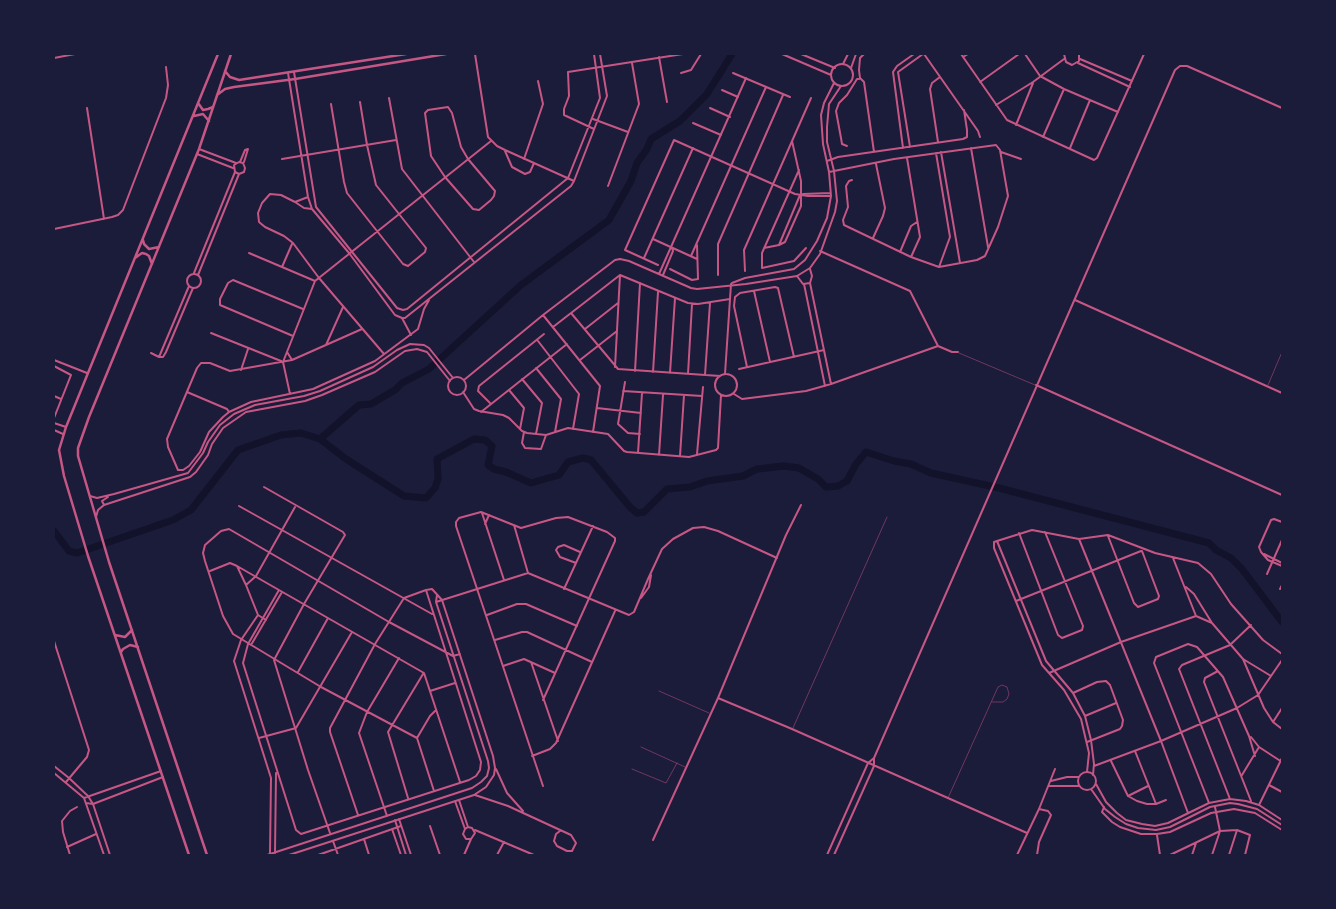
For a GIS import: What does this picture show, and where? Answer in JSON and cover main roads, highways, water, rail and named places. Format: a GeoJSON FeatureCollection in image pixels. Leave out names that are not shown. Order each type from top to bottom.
{"type":"FeatureCollection","features":[{"type":"Feature","properties":{"kind":"waterway"},"geometry":{"type":"LineString","coordinates":[[320,439],[359,405],[371,404],[395,390],[402,383],[429,369],[521,285],[609,220],[631,181],[637,163],[647,149],[651,139],[680,121],[707,94],[732,54]]}},
{"type":"Feature","properties":{"kind":"waterway"},"geometry":{"type":"LineString","coordinates":[[54,531],[69,551],[77,553],[173,520],[191,510],[238,450],[281,435],[301,433],[320,439],[346,459],[404,496],[426,498],[435,488],[438,479],[437,459],[474,439],[485,440],[492,446],[488,465],[531,483],[559,475],[568,462],[583,458],[591,460],[637,513],[644,512],[667,489],[690,487],[707,481],[743,476],[757,469],[784,466],[799,468],[818,479],[826,487],[838,486],[847,481],[856,464],[866,452],[911,464],[931,473],[999,488],[1209,543],[1216,550],[1231,558],[1242,569],[1282,622]]}}]}
